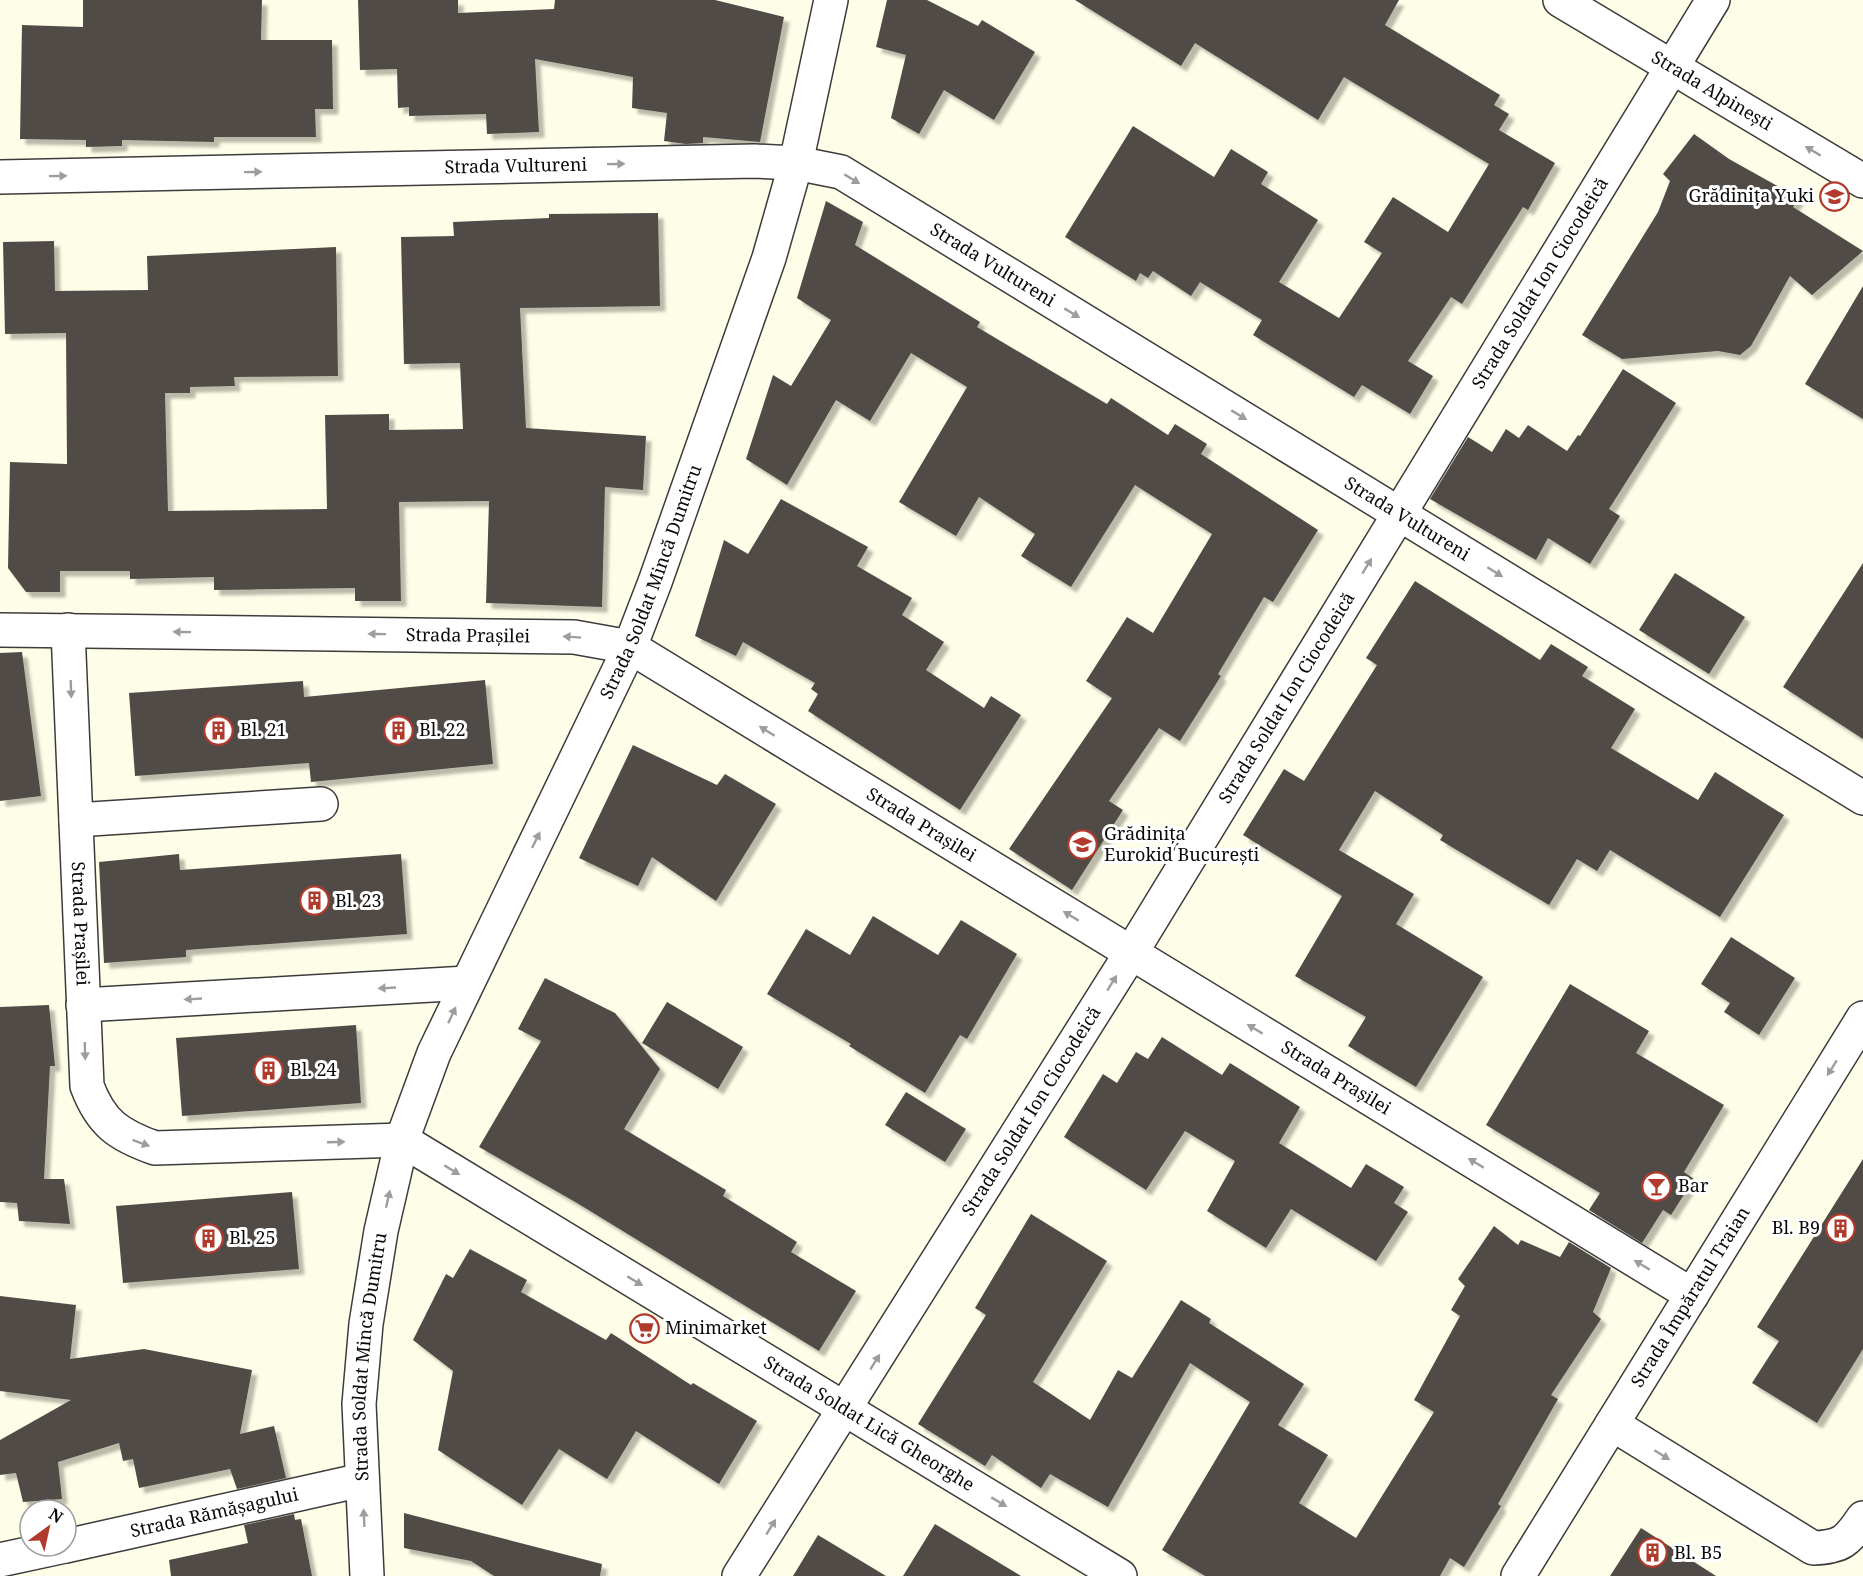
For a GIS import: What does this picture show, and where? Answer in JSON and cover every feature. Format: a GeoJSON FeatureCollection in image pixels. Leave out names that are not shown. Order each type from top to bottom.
{"type":"FeatureCollection","features":[{"type":"Feature","properties":{"kind":"street","name":"Strada Soldat Mincă Dumitru"},"geometry":{"type":"LineString","coordinates":[[368,1576],[359,1404],[366,1324],[381,1231],[402,1140],[418,1089],[630,646],[655,582],[769,258],[796,163],[831,0]]}},
{"type":"Feature","properties":{"kind":"street","name":"Strada Alpinești"},"geometry":{"type":"LineString","coordinates":[[1560,0],[1863,181]]}},
{"type":"Feature","properties":{"kind":"street","name":"Strada Soldat Ion Ciocodeică"},"geometry":{"type":"LineString","coordinates":[[739,1576],[1131,953],[1399,513],[1683,74],[1713,0]]}},
{"type":"Feature","properties":{"kind":"street","name":"Strada Vultureni"},"geometry":{"type":"LineString","coordinates":[[0,177],[742,161],[796,163],[841,172],[1863,798]]}},
{"type":"Feature","properties":{"kind":"street","name":"Strada Prașilei"},"geometry":{"type":"LineString","coordinates":[[0,630],[574,637],[630,646],[1692,1295]]}},
{"type":"Feature","properties":{"kind":"street","name":"Strada Prașilei"},"geometry":{"type":"LineString","coordinates":[[68,630],[87,1086],[95,1109],[110,1125],[130,1139],[155,1148],[402,1140]]}},
{"type":"Feature","properties":{"kind":"street"},"geometry":{"type":"LineString","coordinates":[[76,820],[321,804]]}},
{"type":"Feature","properties":{"kind":"street"},"geometry":{"type":"LineString","coordinates":[[83,1005],[467,983]]}},
{"type":"Feature","properties":{"kind":"street","name":"Strada Împăratul Traian"},"geometry":{"type":"LineString","coordinates":[[1518,1576],[1863,1018]]}},
{"type":"Feature","properties":{"kind":"street","name":"Strada Soldat Lică Gheorghe"},"geometry":{"type":"LineString","coordinates":[[402,1140],[1120,1576]]}},
{"type":"Feature","properties":{"kind":"street"},"geometry":{"type":"LineString","coordinates":[[1612,1424],[1813,1548],[1836,1547],[1854,1531],[1863,1518]]}},
{"type":"Feature","properties":{"kind":"street","name":"Strada Rămășagului"},"geometry":{"type":"LineString","coordinates":[[78,1543],[362,1480]]}},
{"type":"Feature","properties":{"kind":"street","name":"Strada Rămășagului"},"geometry":{"type":"LineString","coordinates":[[0,1560],[18,1556]]}},
{"type":"Feature","properties":{"kind":"building"},"geometry":{"type":"Polygon","coordinates":[[[83,0],[262,0],[261,40],[332,40],[333,109],[315,109],[316,137],[214,137],[214,142],[122,140],[122,146],[86,147],[86,140],[20,139],[22,25],[83,27],[83,0]]]}},
{"type":"Feature","properties":{"kind":"building"},"geometry":{"type":"Polygon","coordinates":[[[358,0],[458,0],[458,13],[554,9],[555,0],[715,0],[784,17],[760,142],[703,137],[703,143],[686,144],[664,141],[667,113],[632,108],[633,77],[535,59],[539,132],[487,134],[486,114],[409,116],[409,107],[398,108],[397,69],[360,70],[358,0]]]}},
{"type":"Feature","properties":{"kind":"building"},"geometry":{"type":"Polygon","coordinates":[[[887,0],[927,0],[978,26],[982,20],[1035,52],[994,120],[944,90],[919,134],[891,118],[906,55],[876,47],[887,0]]]}},
{"type":"Feature","properties":{"kind":"building"},"geometry":{"type":"Polygon","coordinates":[[[1075,0],[1399,0],[1385,25],[1500,95],[1494,105],[1509,114],[1499,130],[1555,163],[1528,210],[1523,207],[1462,304],[1451,297],[1408,361],[1433,376],[1410,414],[1362,385],[1354,397],[1253,335],[1262,320],[1200,282],[1191,296],[1153,271],[1148,278],[1140,273],[1136,281],[1065,237],[1133,126],[1214,177],[1231,149],[1268,172],[1261,184],[1318,220],[1279,282],[1339,318],[1382,253],[1364,242],[1393,197],[1448,232],[1489,164],[1344,77],[1318,120],[1195,43],[1181,66],[1075,0]]]}},
{"type":"Feature","properties":{"kind":"building"},"geometry":{"type":"Polygon","coordinates":[[[1694,134],[1729,159],[1799,198],[1793,207],[1863,251],[1812,295],[1790,276],[1751,346],[1740,355],[1718,351],[1622,359],[1582,335],[1658,212],[1670,181],[1663,174],[1694,134]]]}},
{"type":"Feature","properties":{"kind":"building"},"geometry":{"type":"Polygon","coordinates":[[[826,201],[863,222],[855,245],[980,322],[977,327],[1107,404],[1111,398],[1168,435],[1175,424],[1207,444],[1201,454],[1318,530],[1273,602],[1264,597],[1218,674],[1221,676],[1180,741],[1159,728],[1109,801],[1123,810],[1072,890],[1009,849],[1112,698],[1086,681],[1127,617],[1153,633],[1212,534],[1135,485],[1071,587],[1021,556],[1035,534],[979,497],[956,536],[899,502],[967,387],[911,353],[870,421],[836,400],[787,485],[746,459],[773,375],[791,386],[831,320],[797,298],[826,201]]]}},
{"type":"Feature","properties":{"kind":"building"},"geometry":{"type":"Polygon","coordinates":[[[658,213],[660,306],[520,308],[526,428],[646,436],[643,490],[605,487],[602,607],[486,603],[489,501],[399,502],[401,601],[355,601],[355,588],[214,590],[214,577],[130,579],[130,571],[60,571],[60,592],[26,592],[8,568],[10,462],[67,464],[66,333],[5,334],[3,242],[54,241],[55,291],[148,290],[147,256],[336,247],[338,376],[234,377],[235,386],[190,387],[190,393],[165,393],[168,511],[327,509],[325,415],[389,414],[389,430],[463,429],[460,363],[404,364],[401,237],[454,236],[453,222],[549,218],[549,214],[658,213]]]}},
{"type":"Feature","properties":{"kind":"building"},"geometry":{"type":"Polygon","coordinates":[[[1863,286],[1863,419],[1805,384],[1863,286]]]}},
{"type":"Feature","properties":{"kind":"building"},"geometry":{"type":"Polygon","coordinates":[[[1623,369],[1676,403],[1609,509],[1620,516],[1590,564],[1548,538],[1536,560],[1430,499],[1468,437],[1492,452],[1506,429],[1519,438],[1528,425],[1567,451],[1578,435],[1580,436],[1623,369]]]}},
{"type":"Feature","properties":{"kind":"building"},"geometry":{"type":"Polygon","coordinates":[[[781,499],[868,547],[857,566],[912,598],[902,615],[944,642],[926,670],[984,708],[991,696],[1021,715],[960,810],[808,711],[818,694],[811,689],[815,683],[743,642],[736,656],[695,636],[724,540],[748,554],[781,499]]]}},
{"type":"Feature","properties":{"kind":"building"},"geometry":{"type":"Polygon","coordinates":[[[1863,563],[1863,739],[1783,687],[1863,563]]]}},
{"type":"Feature","properties":{"kind":"building"},"geometry":{"type":"Polygon","coordinates":[[[1675,573],[1745,617],[1709,674],[1639,630],[1675,573]]]}},
{"type":"Feature","properties":{"kind":"building"},"geometry":{"type":"Polygon","coordinates":[[[1415,581],[1540,660],[1551,644],[1588,667],[1582,676],[1635,709],[1611,748],[1698,800],[1715,772],[1784,815],[1720,917],[1610,850],[1597,871],[1577,859],[1549,905],[1440,840],[1443,835],[1375,791],[1339,850],[1414,894],[1396,924],[1483,977],[1416,1087],[1348,1046],[1366,1017],[1295,976],[1342,896],[1243,835],[1284,769],[1304,781],[1377,665],[1366,658],[1415,581]]]}},
{"type":"Feature","properties":{"kind":"building"},"geometry":{"type":"Polygon","coordinates":[[[22,652],[41,796],[0,801],[0,653],[22,652]]]}},
{"type":"Feature","properties":{"kind":"building"},"geometry":{"type":"Polygon","coordinates":[[[485,680],[493,764],[311,782],[309,763],[135,776],[129,693],[303,681],[304,697],[485,680]]]}},
{"type":"Feature","properties":{"kind":"building"},"geometry":{"type":"Polygon","coordinates":[[[633,745],[717,785],[725,774],[776,804],[716,901],[652,857],[638,886],[579,858],[633,745]]]}},
{"type":"Feature","properties":{"kind":"building"},"geometry":{"type":"Polygon","coordinates":[[[179,854],[180,870],[401,854],[407,934],[186,950],[186,957],[104,963],[99,862],[179,854]]]}},
{"type":"Feature","properties":{"kind":"building"},"geometry":{"type":"Polygon","coordinates":[[[873,916],[938,955],[961,920],[1017,954],[967,1039],[960,1035],[925,1093],[849,1046],[851,1044],[767,994],[806,929],[850,955],[873,916]]]}},
{"type":"Feature","properties":{"kind":"building"},"geometry":{"type":"Polygon","coordinates":[[[1731,937],[1795,978],[1759,1035],[1724,1012],[1730,1003],[1701,984],[1731,937]]]}},
{"type":"Feature","properties":{"kind":"building"},"geometry":{"type":"Polygon","coordinates":[[[545,978],[615,1013],[660,1069],[624,1129],[726,1190],[723,1196],[797,1242],[791,1252],[856,1291],[819,1351],[577,1203],[479,1147],[541,1041],[518,1029],[545,978]]]}},
{"type":"Feature","properties":{"kind":"building"},"geometry":{"type":"Polygon","coordinates":[[[1570,984],[1649,1031],[1636,1053],[1724,1105],[1684,1172],[1694,1179],[1671,1215],[1663,1210],[1642,1243],[1589,1210],[1600,1193],[1486,1125],[1570,984]]]}},
{"type":"Feature","properties":{"kind":"building"},"geometry":{"type":"Polygon","coordinates":[[[667,1002],[743,1047],[718,1089],[642,1043],[667,1002]]]}},
{"type":"Feature","properties":{"kind":"building"},"geometry":{"type":"Polygon","coordinates":[[[49,1005],[55,1066],[50,1066],[44,1179],[64,1179],[70,1224],[19,1221],[17,1203],[0,1202],[0,1007],[49,1005]]]}},
{"type":"Feature","properties":{"kind":"building","name":"Bl. 24"},"geometry":{"type":"Polygon","coordinates":[[[356,1025],[361,1103],[182,1116],[176,1038],[356,1025]]]}},
{"type":"Feature","properties":{"kind":"building"},"geometry":{"type":"Polygon","coordinates":[[[1162,1037],[1222,1075],[1230,1063],[1300,1107],[1279,1143],[1351,1188],[1366,1164],[1404,1187],[1394,1203],[1408,1212],[1376,1261],[1291,1209],[1266,1248],[1207,1211],[1235,1161],[1185,1131],[1146,1190],[1064,1137],[1103,1074],[1117,1083],[1136,1052],[1148,1059],[1162,1037]]]}},
{"type":"Feature","properties":{"kind":"building"},"geometry":{"type":"Polygon","coordinates":[[[906,1092],[966,1129],[945,1162],[885,1125],[906,1092]]]}},
{"type":"Feature","properties":{"kind":"building","name":"Bl. B9"},"geometry":{"type":"Polygon","coordinates":[[[1863,1159],[1863,1349],[1817,1423],[1752,1383],[1779,1341],[1757,1327],[1863,1159]]]}},
{"type":"Feature","properties":{"kind":"building","name":"Bl. 25"},"geometry":{"type":"Polygon","coordinates":[[[292,1192],[299,1269],[123,1283],[116,1206],[292,1192]]]}},
{"type":"Feature","properties":{"kind":"building"},"geometry":{"type":"Polygon","coordinates":[[[1031,1214],[1107,1261],[1033,1382],[1090,1420],[1118,1370],[1132,1378],[1181,1300],[1211,1319],[1209,1323],[1304,1384],[1278,1425],[1328,1455],[1299,1503],[1356,1538],[1434,1412],[1414,1400],[1460,1316],[1451,1310],[1465,1286],[1458,1279],[1494,1226],[1518,1245],[1521,1240],[1560,1257],[1569,1242],[1611,1268],[1593,1312],[1601,1319],[1551,1395],[1558,1399],[1498,1504],[1501,1506],[1464,1567],[1450,1558],[1440,1576],[1205,1576],[1162,1550],[1250,1402],[1190,1363],[1108,1507],[1050,1474],[1041,1488],[992,1455],[985,1466],[918,1424],[986,1315],[975,1308],[1031,1214]]]}},
{"type":"Feature","properties":{"kind":"building"},"geometry":{"type":"Polygon","coordinates":[[[470,1249],[527,1280],[521,1292],[606,1340],[611,1333],[691,1385],[693,1383],[757,1421],[719,1484],[636,1431],[607,1479],[559,1449],[522,1505],[438,1450],[453,1371],[413,1340],[446,1274],[453,1278],[470,1249]]]}},
{"type":"Feature","properties":{"kind":"building"},"geometry":{"type":"Polygon","coordinates":[[[0,1296],[76,1305],[70,1359],[144,1349],[252,1370],[240,1434],[274,1426],[286,1478],[237,1489],[230,1469],[139,1488],[133,1459],[123,1461],[119,1443],[58,1462],[62,1498],[22,1498],[16,1473],[0,1475],[0,1440],[71,1400],[0,1391],[0,1296]]]}},
{"type":"Feature","properties":{"kind":"building"},"geometry":{"type":"Polygon","coordinates":[[[404,1513],[602,1564],[600,1576],[494,1576],[471,1561],[404,1548],[404,1513]]]}},
{"type":"Feature","properties":{"kind":"building"},"geometry":{"type":"Polygon","coordinates":[[[294,1514],[295,1520],[301,1519],[312,1576],[171,1576],[169,1560],[248,1543],[244,1525],[294,1514]]]}},
{"type":"Feature","properties":{"kind":"building"},"geometry":{"type":"Polygon","coordinates":[[[935,1524],[1021,1576],[903,1576],[935,1524]]]}},
{"type":"Feature","properties":{"kind":"building","name":"Bl. B5"},"geometry":{"type":"Polygon","coordinates":[[[1641,1528],[1716,1576],[1610,1576],[1641,1528]]]}},
{"type":"Feature","properties":{"kind":"building"},"geometry":{"type":"Polygon","coordinates":[[[818,1535],[886,1576],[793,1576],[818,1535]]]}},
{"type":"Feature","properties":{"kind":"place","name":"Grădinița Yuki"},"geometry":{"type":"Point","coordinates":[1835,196]}},
{"type":"Feature","properties":{"kind":"place","name":"Bl. 21"},"geometry":{"type":"Point","coordinates":[219,730]}},
{"type":"Feature","properties":{"kind":"place","name":"Bl. 22"},"geometry":{"type":"Point","coordinates":[398,730]}},
{"type":"Feature","properties":{"kind":"place","name":"Grădinița Eurokid București"},"geometry":{"type":"Point","coordinates":[1083,844]}},
{"type":"Feature","properties":{"kind":"place","name":"Bl. 23"},"geometry":{"type":"Point","coordinates":[314,901]}},
{"type":"Feature","properties":{"kind":"place","name":"Bl. 24"},"geometry":{"type":"Point","coordinates":[269,1070]}},
{"type":"Feature","properties":{"kind":"place","name":"Bar"},"geometry":{"type":"Point","coordinates":[1657,1186]}},
{"type":"Feature","properties":{"kind":"place","name":"Bl. B9"},"geometry":{"type":"Point","coordinates":[1841,1228]}},
{"type":"Feature","properties":{"kind":"place","name":"Bl. 25"},"geometry":{"type":"Point","coordinates":[208,1238]}},
{"type":"Feature","properties":{"kind":"place","name":"Minimarket"},"geometry":{"type":"Point","coordinates":[644,1328]}},
{"type":"Feature","properties":{"kind":"place","name":"Bl. B5"},"geometry":{"type":"Point","coordinates":[1653,1553]}}]}
